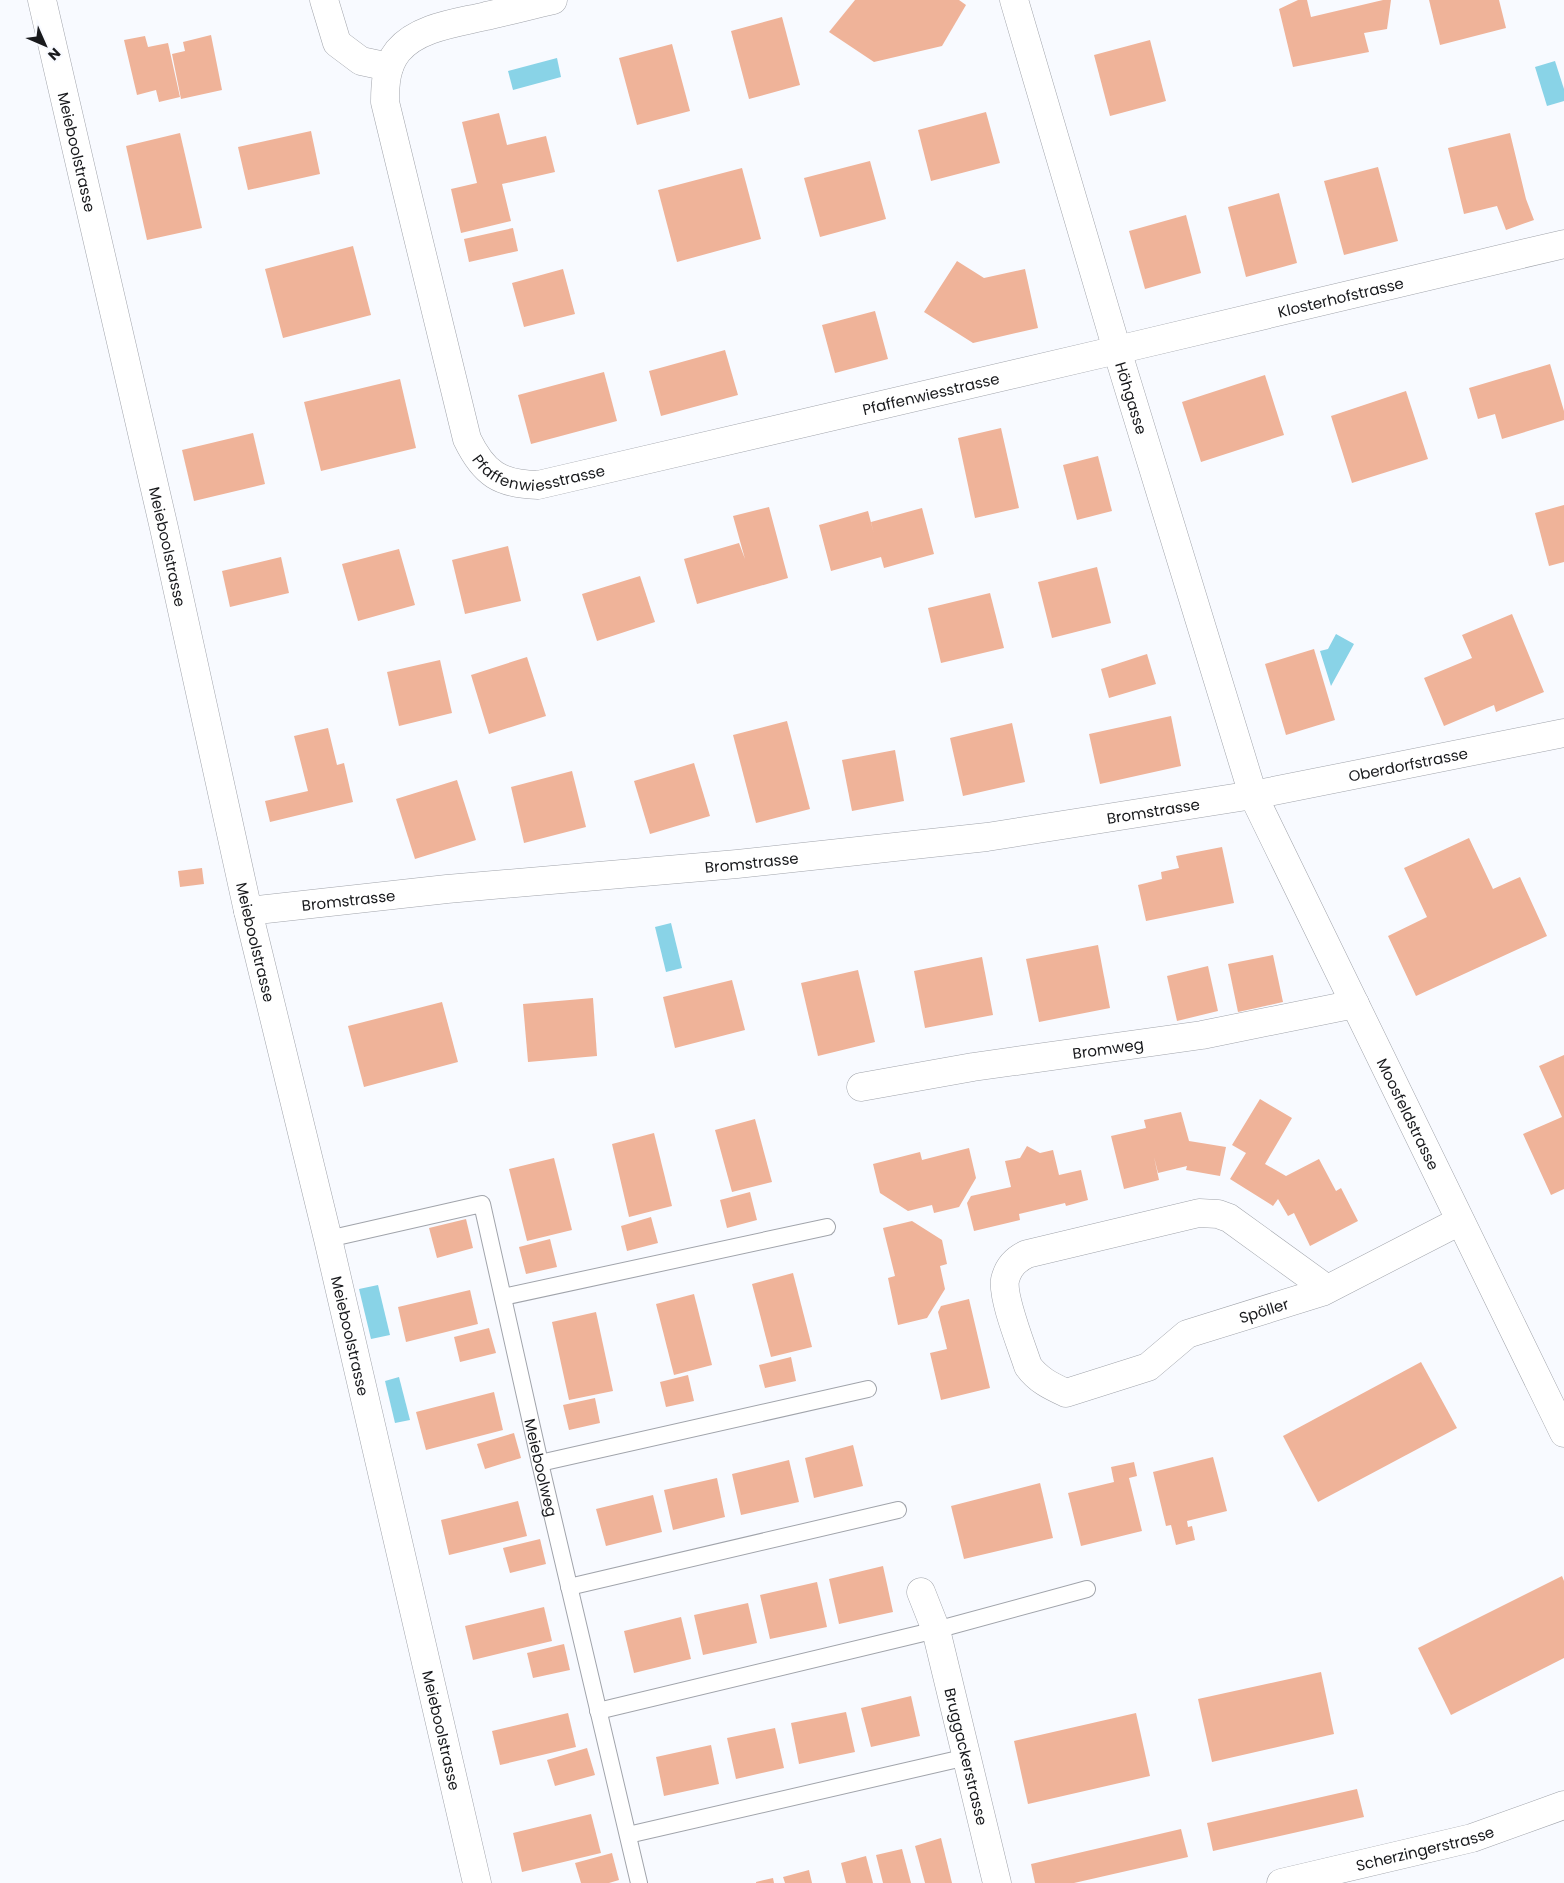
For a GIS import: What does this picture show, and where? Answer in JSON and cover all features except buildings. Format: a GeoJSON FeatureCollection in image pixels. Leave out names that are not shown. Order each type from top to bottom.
{"type":"FeatureCollection","features":[{"type":"Feature","properties":{"kind":"street","name":"Meieboolstrasse"},"geometry":{"type":"LineString","coordinates":[[42,0],[162,519],[248,911],[328,1239],[477,1883]]}},
{"type":"Feature","properties":{"kind":"street"},"geometry":{"type":"LineString","coordinates":[[324,0],[337,43],[361,61],[389,67]]}},
{"type":"Feature","properties":{"kind":"street","name":"Pfaffenwiesstrasse"},"geometry":{"type":"LineString","coordinates":[[554,0],[437,28],[416,37],[398,51],[389,67],[385,83],[385,102],[467,439],[481,463],[491,473],[505,481],[538,484],[1117,350]]}},
{"type":"Feature","properties":{"kind":"street","name":"Höhgasse"},"geometry":{"type":"LineString","coordinates":[[1014,0],[1117,350],[1253,795]]}},
{"type":"Feature","properties":{"kind":"street","name":"Klosterhofstrasse"},"geometry":{"type":"LineString","coordinates":[[1117,350],[1564,244]]}},
{"type":"Feature","properties":{"kind":"street","name":"Oberdorfstrasse"},"geometry":{"type":"LineString","coordinates":[[1253,795],[1564,733]]}},
{"type":"Feature","properties":{"kind":"street","name":"Bromstrasse"},"geometry":{"type":"LineString","coordinates":[[248,911],[447,889],[737,864],[978,838],[1253,795]]}},
{"type":"Feature","properties":{"kind":"street","name":"Moosfeldstrasse"},"geometry":{"type":"LineString","coordinates":[[1253,795],[1564,1432]]}},
{"type":"Feature","properties":{"kind":"street","name":"Bromweg"},"geometry":{"type":"LineString","coordinates":[[861,1087],[973,1067],[1202,1035],[1355,1004]]}},
{"type":"Feature","properties":{"kind":"street","name":"Spöller"},"geometry":{"type":"LineString","coordinates":[[1327,1289],[1229,1218],[1218,1214],[1199,1213],[1028,1254],[1019,1258],[1010,1267],[1005,1280],[1006,1297],[1028,1366],[1035,1375],[1046,1383],[1066,1393],[1148,1367],[1187,1334],[1327,1289],[1460,1221]]}},
{"type":"Feature","properties":{"kind":"street","name":"Bruggackerstrasse"},"geometry":{"type":"LineString","coordinates":[[921,1592],[936,1630],[998,1883]]}},
{"type":"Feature","properties":{"kind":"street","name":"Scherzingerstrasse"},"geometry":{"type":"LineString","coordinates":[[1281,1883],[1472,1838],[1564,1805]]}},
{"type":"Feature","properties":{"kind":"lane","name":"Meieboolweg"},"geometry":{"type":"LineString","coordinates":[[328,1239],[482,1204],[540,1463],[639,1883]]}},
{"type":"Feature","properties":{"kind":"lane"},"geometry":{"type":"LineString","coordinates":[[503,1297],[827,1227]]}},
{"type":"Feature","properties":{"kind":"lane"},"geometry":{"type":"LineString","coordinates":[[540,1463],[868,1390]]}},
{"type":"Feature","properties":{"kind":"lane"},"geometry":{"type":"LineString","coordinates":[[569,1587],[898,1510]]}},
{"type":"Feature","properties":{"kind":"lane"},"geometry":{"type":"LineString","coordinates":[[598,1711],[936,1630],[1087,1589]]}},
{"type":"Feature","properties":{"kind":"lane"},"geometry":{"type":"LineString","coordinates":[[628,1835],[967,1757]]}},
{"type":"Feature","properties":{"kind":"water"},"geometry":{"type":"Polygon","coordinates":[[[557,58],[561,77],[513,90],[508,71],[557,58]]]}},
{"type":"Feature","properties":{"kind":"water"},"geometry":{"type":"Polygon","coordinates":[[[1555,61],[1564,89],[1564,101],[1547,106],[1535,67],[1555,61]]]}},
{"type":"Feature","properties":{"kind":"water"},"geometry":{"type":"Polygon","coordinates":[[[1336,634],[1354,644],[1331,686],[1320,651],[1328,649],[1336,634]]]}},
{"type":"Feature","properties":{"kind":"water"},"geometry":{"type":"Polygon","coordinates":[[[671,923],[682,968],[666,972],[655,927],[671,923]]]}},
{"type":"Feature","properties":{"kind":"water"},"geometry":{"type":"Polygon","coordinates":[[[378,1285],[390,1335],[371,1339],[359,1289],[378,1285]]]}},
{"type":"Feature","properties":{"kind":"water"},"geometry":{"type":"Polygon","coordinates":[[[399,1377],[410,1420],[395,1423],[385,1381],[399,1377]]]}}]}
